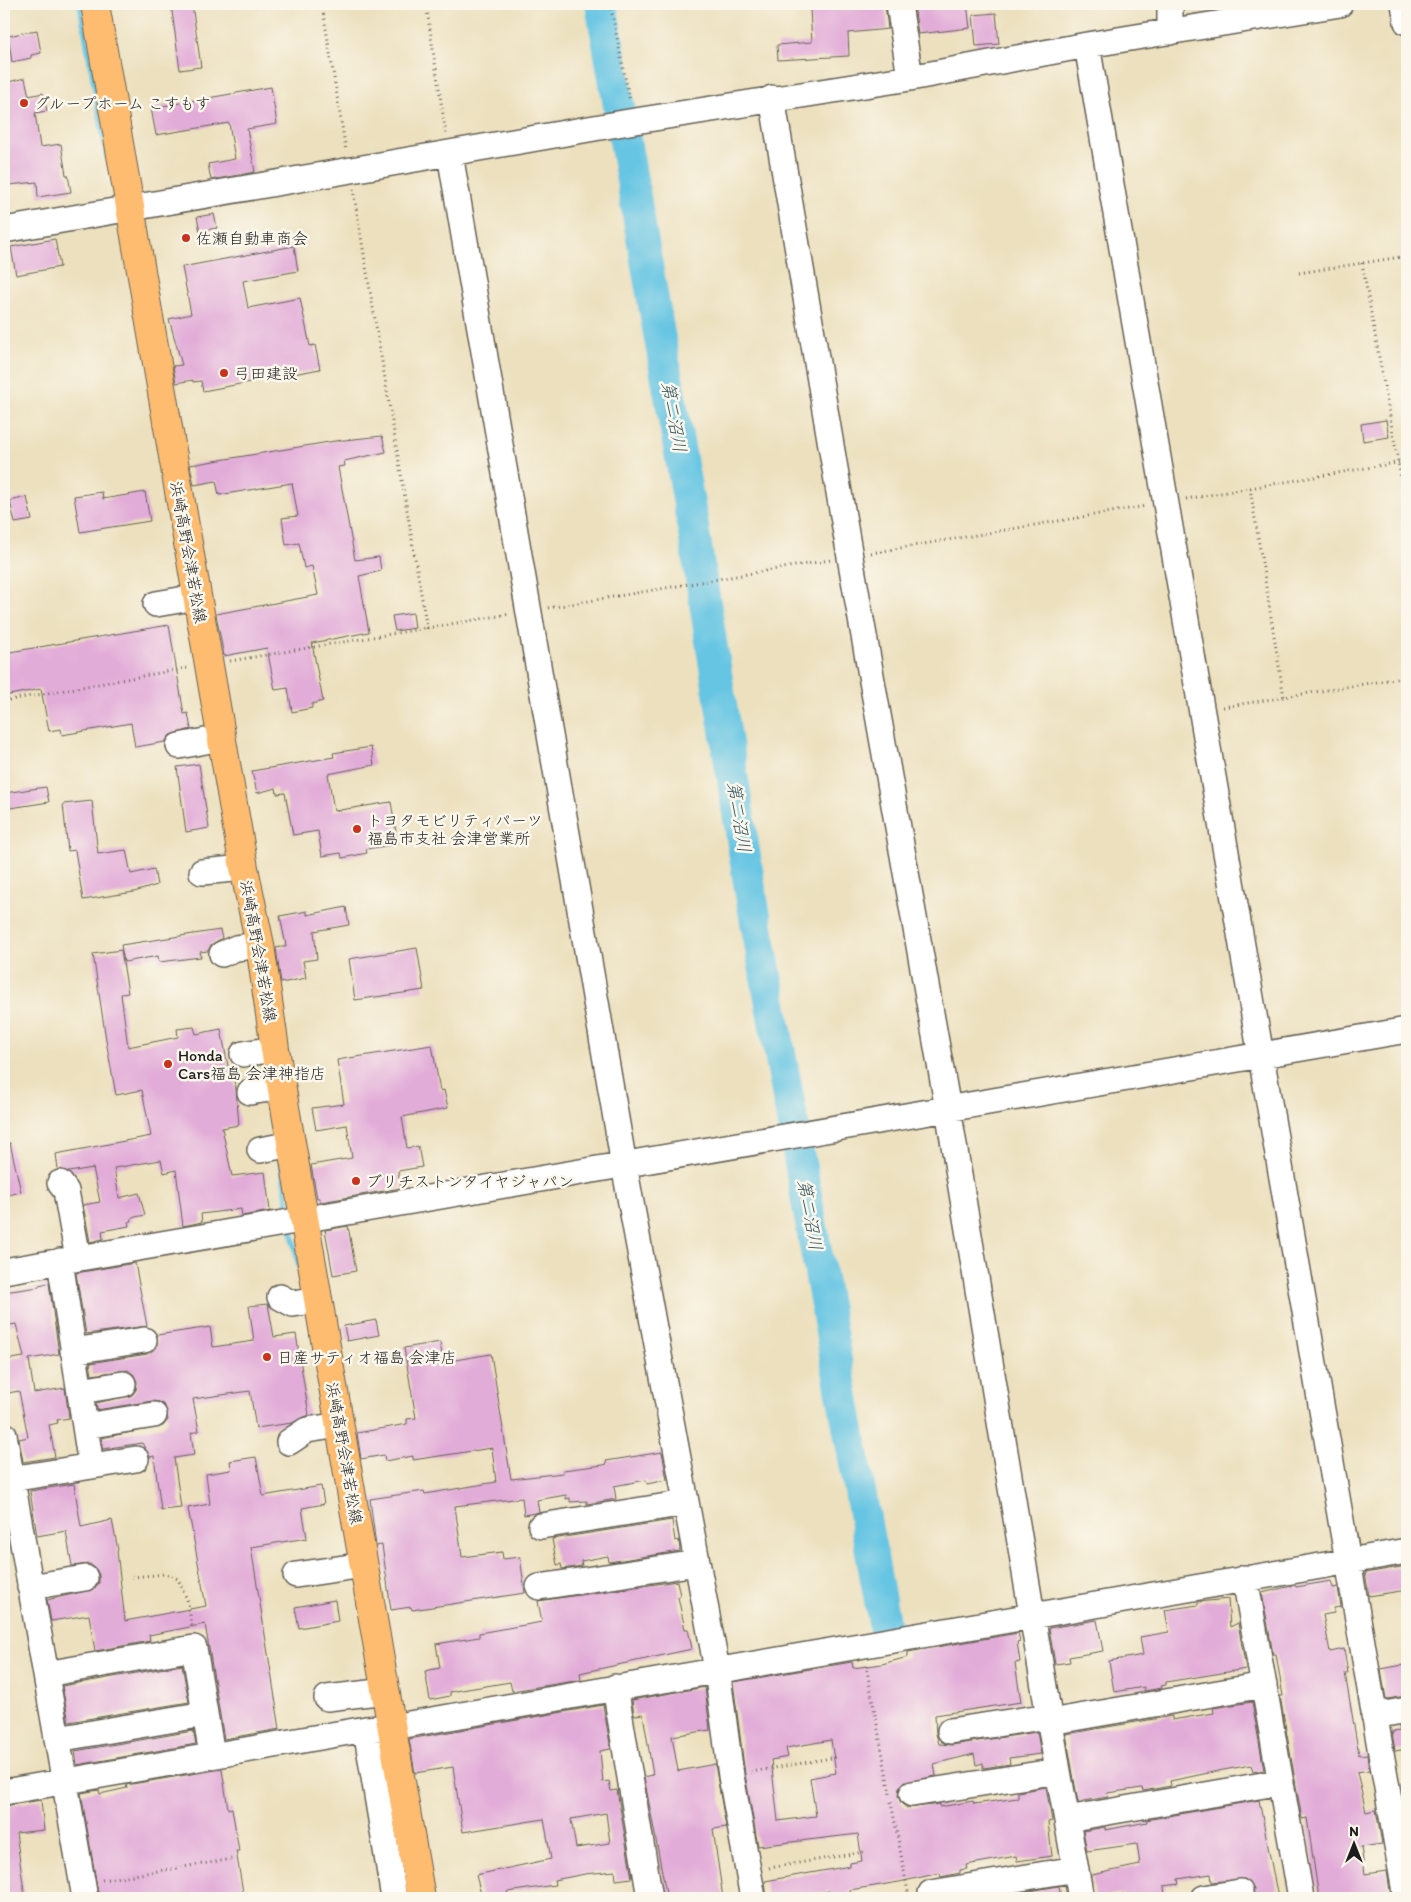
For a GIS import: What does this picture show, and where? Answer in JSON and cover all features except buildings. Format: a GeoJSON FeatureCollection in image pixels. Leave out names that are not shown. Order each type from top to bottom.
{"type":"FeatureCollection","features":[{"type":"Feature","properties":{"kind":"main road","name":"浜崎高野会津若松線"},"geometry":{"type":"LineString","coordinates":[[95,4],[119,211],[197,597],[199,666],[198,742],[222,871],[239,949],[274,1148],[295,1221],[297,1300],[340,1425],[352,1567],[379,1728],[421,1898]]}},
{"type":"Feature","properties":{"kind":"street"},"geometry":{"type":"LineString","coordinates":[[899,4],[910,78]]}},
{"type":"Feature","properties":{"kind":"street"},"geometry":{"type":"LineString","coordinates":[[1170,4],[1170,32]]}},
{"type":"Feature","properties":{"kind":"street"},"geometry":{"type":"LineString","coordinates":[[4,230],[772,98],[910,78],[1087,45],[1340,4]]}},
{"type":"Feature","properties":{"kind":"street"},"geometry":{"type":"LineString","coordinates":[[1404,4],[1407,22]]}},
{"type":"Feature","properties":{"kind":"street"},"geometry":{"type":"LineString","coordinates":[[1087,45],[1374,1716],[1399,1813],[1406,1898]]}},
{"type":"Feature","properties":{"kind":"street"},"geometry":{"type":"LineString","coordinates":[[772,98],[850,557],[948,1109],[1058,1771],[1082,1898]]}},
{"type":"Feature","properties":{"kind":"street"},"geometry":{"type":"LineString","coordinates":[[450,154],[624,1165],[717,1670],[731,1776],[753,1898]]}},
{"type":"Feature","properties":{"kind":"street"},"geometry":{"type":"LineString","coordinates":[[164,603],[197,597]]}},
{"type":"Feature","properties":{"kind":"street"},"geometry":{"type":"LineString","coordinates":[[4,1271],[1407,1030]]}},
{"type":"Feature","properties":{"kind":"street"},"geometry":{"type":"LineString","coordinates":[[60,1183],[66,1191],[74,1351],[91,1466]]}},
{"type":"Feature","properties":{"kind":"street"},"geometry":{"type":"LineString","coordinates":[[74,1351],[144,1340]]}},
{"type":"Feature","properties":{"kind":"street"},"geometry":{"type":"LineString","coordinates":[[80,1391],[123,1384]]}},
{"type":"Feature","properties":{"kind":"street"},"geometry":{"type":"LineString","coordinates":[[85,1426],[154,1415]]}},
{"type":"Feature","properties":{"kind":"street"},"geometry":{"type":"LineString","coordinates":[[298,1436],[340,1425]]}},
{"type":"Feature","properties":{"kind":"street"},"geometry":{"type":"LineString","coordinates":[[4,1435],[83,1891]]}},
{"type":"Feature","properties":{"kind":"street"},"geometry":{"type":"LineString","coordinates":[[11,1479],[136,1459]]}},
{"type":"Feature","properties":{"kind":"street"},"geometry":{"type":"LineString","coordinates":[[541,1526],[686,1503]]}},
{"type":"Feature","properties":{"kind":"street"},"geometry":{"type":"LineString","coordinates":[[4,1792],[1407,1551]]}},
{"type":"Feature","properties":{"kind":"street"},"geometry":{"type":"LineString","coordinates":[[540,1587],[697,1563]]}},
{"type":"Feature","properties":{"kind":"street"},"geometry":{"type":"LineString","coordinates":[[296,1575],[352,1567]]}},
{"type":"Feature","properties":{"kind":"street"},"geometry":{"type":"LineString","coordinates":[[30,1587],[85,1578]]}},
{"type":"Feature","properties":{"kind":"street"},"geometry":{"type":"LineString","coordinates":[[1245,1578],[1301,1898]]}},
{"type":"Feature","properties":{"kind":"street"},"geometry":{"type":"LineString","coordinates":[[46,1674],[194,1648],[212,1755]]}},
{"type":"Feature","properties":{"kind":"street"},"geometry":{"type":"LineString","coordinates":[[950,1731],[1050,1719],[1264,1685]]}},
{"type":"Feature","properties":{"kind":"street"},"geometry":{"type":"LineString","coordinates":[[616,1687],[650,1898]]}},
{"type":"Feature","properties":{"kind":"street"},"geometry":{"type":"LineString","coordinates":[[327,1698],[373,1692]]}},
{"type":"Feature","properties":{"kind":"street"},"geometry":{"type":"LineString","coordinates":[[1374,1716],[1407,1710]]}},
{"type":"Feature","properties":{"kind":"street"},"geometry":{"type":"LineString","coordinates":[[57,1739],[205,1714]]}},
{"type":"Feature","properties":{"kind":"street"},"geometry":{"type":"LineString","coordinates":[[379,1728],[394,1898]]}},
{"type":"Feature","properties":{"kind":"street"},"geometry":{"type":"LineString","coordinates":[[912,1794],[1058,1771]]}},
{"type":"Feature","properties":{"kind":"street"},"geometry":{"type":"LineString","coordinates":[[1067,1819],[1281,1782]]}},
{"type":"Feature","properties":{"kind":"street"},"geometry":{"type":"LineString","coordinates":[[919,1892],[1076,1869]]}},
{"type":"Feature","properties":{"kind":"street"},"geometry":{"type":"LineString","coordinates":[[1204,1898],[1240,1892]]}},
{"type":"Feature","properties":{"kind":"path"},"geometry":{"type":"LineString","coordinates":[[322,4],[427,629]]}},
{"type":"Feature","properties":{"kind":"path"},"geometry":{"type":"LineString","coordinates":[[426,4],[450,154]]}},
{"type":"Feature","properties":{"kind":"path"},"geometry":{"type":"LineString","coordinates":[[610,4],[625,123]]}},
{"type":"Feature","properties":{"kind":"path"},"geometry":{"type":"LineString","coordinates":[[1299,273],[1407,256]]}},
{"type":"Feature","properties":{"kind":"path"},"geometry":{"type":"LineString","coordinates":[[1362,263],[1407,511]]}},
{"type":"Feature","properties":{"kind":"path"},"geometry":{"type":"LineString","coordinates":[[4,702],[199,666],[427,629],[1407,461]]}},
{"type":"Feature","properties":{"kind":"path"},"geometry":{"type":"LineString","coordinates":[[1250,487],[1284,697]]}},
{"type":"Feature","properties":{"kind":"path"},"geometry":{"type":"LineString","coordinates":[[1202,710],[1407,677]]}},
{"type":"Feature","properties":{"kind":"path"},"geometry":{"type":"LineString","coordinates":[[132,1577],[166,1574],[178,1579],[188,1602],[194,1648]]}},
{"type":"Feature","properties":{"kind":"path"},"geometry":{"type":"LineString","coordinates":[[862,1644],[919,1892]]}},
{"type":"Feature","properties":{"kind":"path"},"geometry":{"type":"LineString","coordinates":[[731,1776],[837,1757]]}},
{"type":"Feature","properties":{"kind":"path"},"geometry":{"type":"LineString","coordinates":[[749,1872],[864,1852]]}},
{"type":"Feature","properties":{"kind":"path"},"geometry":{"type":"LineString","coordinates":[[83,1891],[233,1859]]}},
{"type":"Feature","properties":{"kind":"waterway"},"geometry":{"type":"LineString","coordinates":[[80,4],[107,157]]}},
{"type":"Feature","properties":{"kind":"waterway","name":"第二沼川"},"geometry":{"type":"LineString","coordinates":[[601,4],[693,527],[750,889],[885,1628]]}},
{"type":"Feature","properties":{"kind":"waterway"},"geometry":{"type":"LineString","coordinates":[[279,1152],[290,1217]]}},
{"type":"Feature","properties":{"kind":"waterway"},"geometry":{"type":"LineString","coordinates":[[291,1228],[299,1268]]}},
{"type":"Feature","properties":{"kind":"place","name":"グループホーム こすもす"},"geometry":{"type":"Point","coordinates":[24,103]}},
{"type":"Feature","properties":{"kind":"place","name":"佐瀬自動車商会"},"geometry":{"type":"Point","coordinates":[186,238]}},
{"type":"Feature","properties":{"kind":"place","name":"弓田建設"},"geometry":{"type":"Point","coordinates":[224,373]}},
{"type":"Feature","properties":{"kind":"place","name":"トヨタモビリティパーツ 福島市支社 会津営業所"},"geometry":{"type":"Point","coordinates":[357,829]}},
{"type":"Feature","properties":{"kind":"place","name":"Honda Cars福島 会津神指店"},"geometry":{"type":"Point","coordinates":[168,1064]}},
{"type":"Feature","properties":{"kind":"place","name":"ブリチストンタイヤジャパン"},"geometry":{"type":"Point","coordinates":[356,1181]}},
{"type":"Feature","properties":{"kind":"place","name":"日産サティオ福島 会津店"},"geometry":{"type":"Point","coordinates":[267,1357]}}]}
